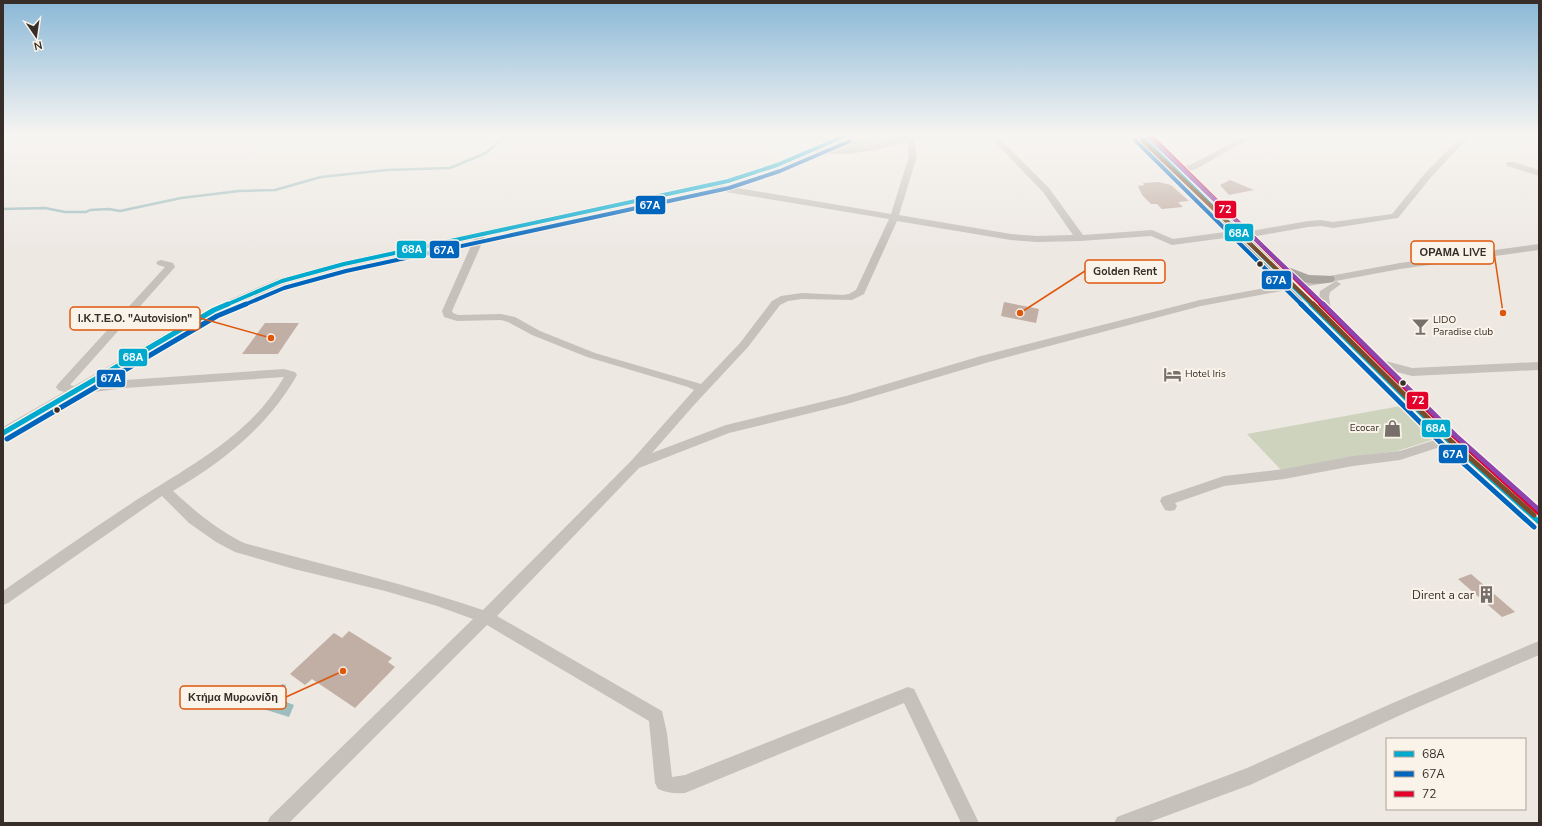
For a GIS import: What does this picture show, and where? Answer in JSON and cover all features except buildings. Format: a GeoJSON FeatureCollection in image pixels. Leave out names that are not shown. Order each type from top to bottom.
{"type":"FeatureCollection","features":[{"type":"Feature","properties":{"kind":"main road"},"geometry":{"type":"LineString","coordinates":[[1181,174],[1300,287],[1448,440],[1539,522]]}},
{"type":"Feature","properties":{"kind":"main road"},"geometry":{"type":"LineString","coordinates":[[1187,174],[1245,234],[1288,271],[1300,287],[1326,308],[1456,436],[1539,510]]}},
{"type":"Feature","properties":{"kind":"main road"},"geometry":{"type":"LineString","coordinates":[[1288,271],[1310,280],[1333,282]]}},
{"type":"Feature","properties":{"kind":"street"},"geometry":{"type":"LineString","coordinates":[[730,185],[756,174]]}},
{"type":"Feature","properties":{"kind":"street"},"geometry":{"type":"LineString","coordinates":[[276,823],[486,617],[634,465],[690,402],[744,345],[776,303],[785,298],[802,296],[852,297],[860,292],[889,231],[892,218],[903,192],[908,174]]}},
{"type":"Feature","properties":{"kind":"street"},"geometry":{"type":"LineString","coordinates":[[1030,174],[1046,190],[1080,238]]}},
{"type":"Feature","properties":{"kind":"street"},"geometry":{"type":"LineString","coordinates":[[3,433],[185,326],[238,299],[269,286],[309,273],[344,264],[703,186],[730,185],[892,218],[1011,237],[1037,239],[1080,238],[1152,233],[1172,242],[1245,234],[1312,223],[1333,225],[1395,216],[1429,174]]}},
{"type":"Feature","properties":{"kind":"street"},"geometry":{"type":"LineString","coordinates":[[481,234],[447,311],[450,316],[457,318],[501,316],[512,319],[536,333],[591,355],[692,384],[703,390]]}},
{"type":"Feature","properties":{"kind":"street"},"geometry":{"type":"LineString","coordinates":[[1326,308],[1324,295],[1333,282],[1400,266],[1539,247]]}},
{"type":"Feature","properties":{"kind":"street"},"geometry":{"type":"LineString","coordinates":[[634,465],[726,429],[847,400],[985,359],[1153,315],[1225,298],[1539,251]]}},
{"type":"Feature","properties":{"kind":"street"},"geometry":{"type":"LineString","coordinates":[[3,599],[150,498],[184,478],[223,449],[261,418],[286,386],[291,375],[284,373],[124,384],[78,390],[62,387],[170,267],[167,263],[161,263]]}},
{"type":"Feature","properties":{"kind":"street"},"geometry":{"type":"LineString","coordinates":[[1382,364],[1410,373],[1432,370],[1539,366]]}},
{"type":"Feature","properties":{"kind":"street"},"geometry":{"type":"LineString","coordinates":[[1170,506],[1168,501],[1224,481],[1284,474],[1353,461],[1400,455],[1448,440]]}},
{"type":"Feature","properties":{"kind":"street"},"geometry":{"type":"LineString","coordinates":[[164,490],[194,519],[221,538],[240,548],[385,585],[437,600],[486,617],[656,716],[660,736],[664,783],[672,786],[685,784],[908,694],[970,823]]}},
{"type":"Feature","properties":{"kind":"street"},"geometry":{"type":"LineString","coordinates":[[1123,823],[1250,776],[1401,707],[1539,648]]}},
{"type":"Feature","properties":{"kind":"green space"},"geometry":{"type":"Polygon","coordinates":[[[1406,405],[1438,438],[1397,451],[1344,458],[1281,470],[1247,434],[1406,405]]]}},
{"type":"Feature","properties":{"kind":"water"},"geometry":{"type":"Polygon","coordinates":[[[282,684],[286,685],[281,700],[294,705],[289,717],[257,707],[282,684]]]}},
{"type":"Feature","properties":{"kind":"waterway"},"geometry":{"type":"LineString","coordinates":[[3,209],[45,208],[65,212],[86,212],[90,210],[109,209],[120,211],[181,198],[239,191],[275,190],[321,177],[354,174]]}},
{"type":"Feature","properties":{"kind":"transit line","name":"68Α"},"geometry":{"type":"LineString","coordinates":[[3,433],[214,310],[282,281],[344,264],[728,181],[751,174]]}},
{"type":"Feature","properties":{"kind":"transit line","name":"67Α"},"geometry":{"type":"LineString","coordinates":[[7,439],[217,316],[284,288],[346,271],[729,188],[772,174]]}},
{"type":"Feature","properties":{"kind":"transit line","name":"67Α"},"geometry":{"type":"LineString","coordinates":[[1169,174],[1443,445],[1534,527]]}},
{"type":"Feature","properties":{"kind":"transit line"},"geometry":{"type":"LineString","coordinates":[[1177,174],[1303,294],[1451,441],[1534,515]]}},
{"type":"Feature","properties":{"kind":"transit line","name":"68Α"},"geometry":{"type":"LineString","coordinates":[[1179,174],[1448,440],[1539,522]]}},
{"type":"Feature","properties":{"kind":"transit line"},"geometry":{"type":"LineString","coordinates":[[1187,174],[1308,289],[1456,436],[1539,510]]}},
{"type":"Feature","properties":{"kind":"transit line","name":"72"},"geometry":{"type":"LineString","coordinates":[[1189,174],[1453,435],[1539,513]]}},
{"type":"Feature","properties":{"kind":"place","name":"Golden Rent"},"geometry":{"type":"Point","coordinates":[1020,313]}},
{"type":"Feature","properties":{"kind":"place","name":"ΟΡΑΜΑ LIVE"},"geometry":{"type":"Point","coordinates":[1503,313]}},
{"type":"Feature","properties":{"kind":"place","name":"LIDO Paradise club"},"geometry":{"type":"Point","coordinates":[1420,326]}},
{"type":"Feature","properties":{"kind":"place","name":"I.Κ.Τ.Ε.Ο. \"Autovision\""},"geometry":{"type":"Point","coordinates":[271,338]}},
{"type":"Feature","properties":{"kind":"place","name":"Hotel Iris"},"geometry":{"type":"Point","coordinates":[1172,374]}},
{"type":"Feature","properties":{"kind":"place","name":"Ecocar"},"geometry":{"type":"Point","coordinates":[1392,428]}},
{"type":"Feature","properties":{"kind":"place","name":"Dirent a car"},"geometry":{"type":"Point","coordinates":[1487,595]}},
{"type":"Feature","properties":{"kind":"place","name":"Κτήμα Μυρωνίδη"},"geometry":{"type":"Point","coordinates":[343,671]}}]}
